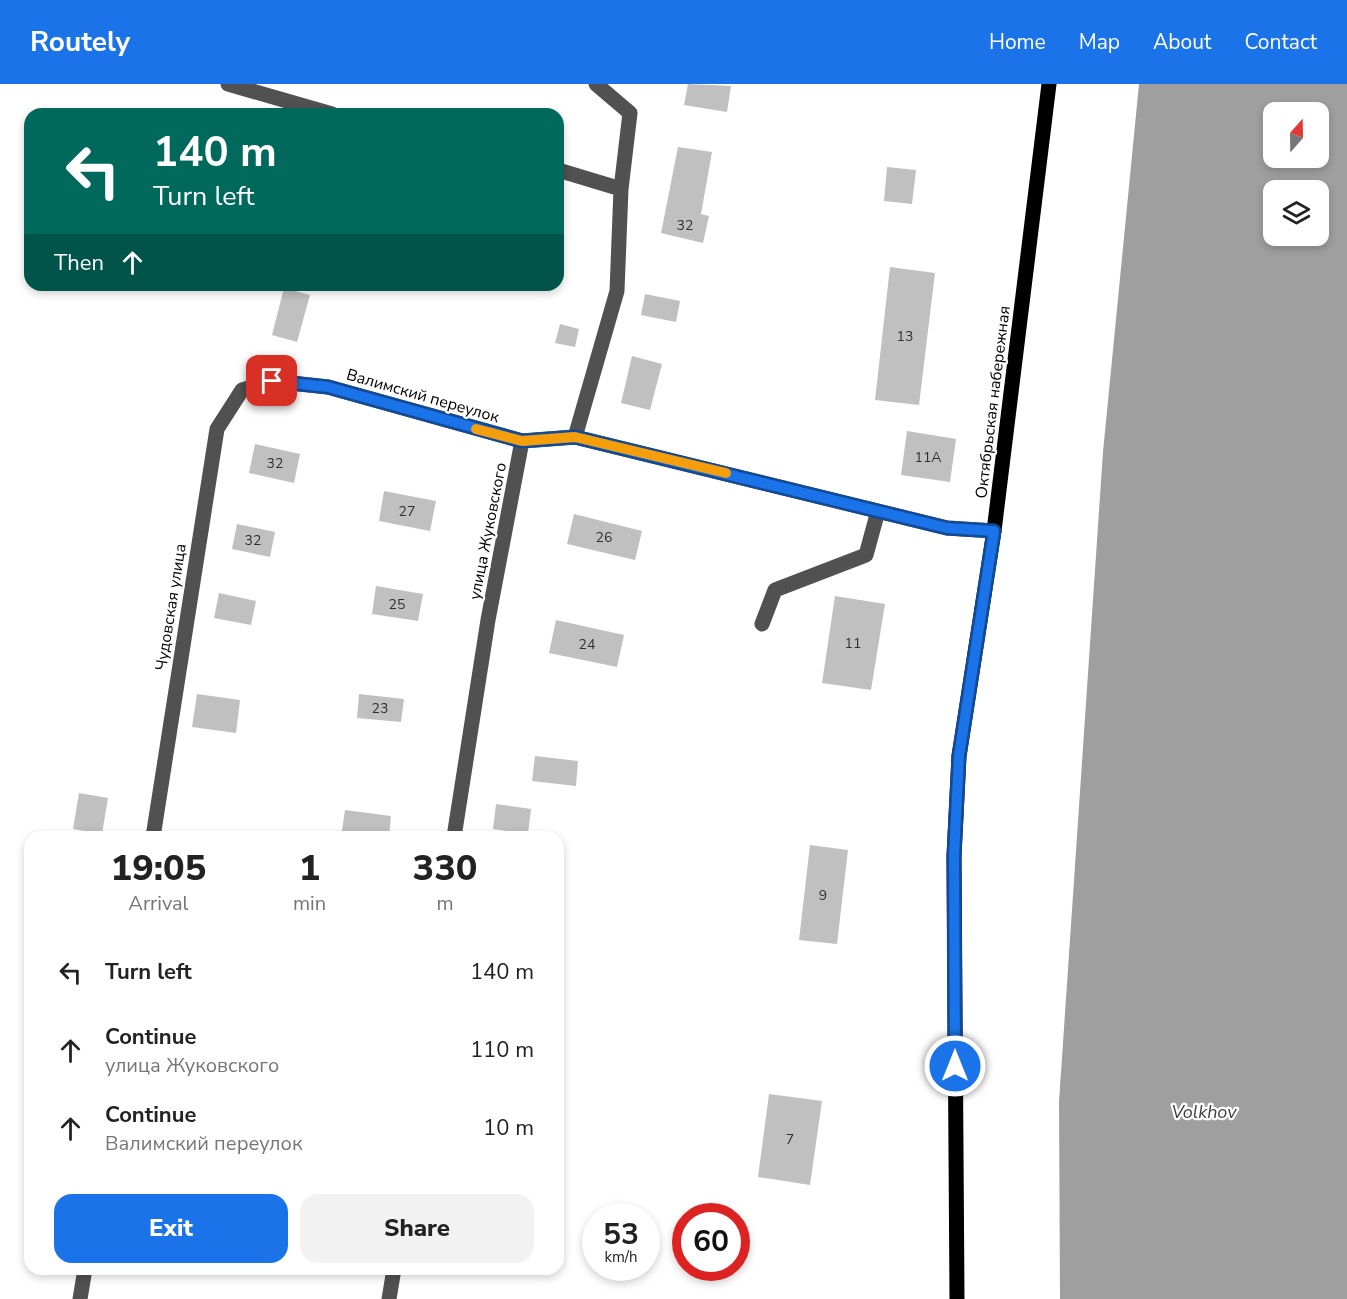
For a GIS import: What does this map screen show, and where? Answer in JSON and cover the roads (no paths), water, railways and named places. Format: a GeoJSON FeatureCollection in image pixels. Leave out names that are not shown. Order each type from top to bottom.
{"type":"FeatureCollection","features":[{"type":"Feature","properties":{"kind":"main road","name":"Октябрьская набережная"},"geometry":{"type":"LineString","coordinates":[[957,1299],[954,856],[959,756],[994,531],[1049,84]]}},
{"type":"Feature","properties":{"kind":"street"},"geometry":{"type":"LineString","coordinates":[[228,84],[311,108]]}},
{"type":"Feature","properties":{"kind":"street"},"geometry":{"type":"LineString","coordinates":[[575,437],[617,291],[621,189],[630,113],[596,84]]}},
{"type":"Feature","properties":{"kind":"street"},"geometry":{"type":"LineString","coordinates":[[564,172],[621,189]]}},
{"type":"Feature","properties":{"kind":"street","name":"Валимский переулок"},"geometry":{"type":"LineString","coordinates":[[242,390],[272,381],[328,387],[522,441]]}},
{"type":"Feature","properties":{"kind":"street","name":"Чудовская улица"},"geometry":{"type":"LineString","coordinates":[[154,831],[217,429],[242,390]]}},
{"type":"Feature","properties":{"kind":"street"},"geometry":{"type":"LineString","coordinates":[[522,441],[575,437],[947,528],[994,531]]}},
{"type":"Feature","properties":{"kind":"street","name":"улица Жуковского"},"geometry":{"type":"LineString","coordinates":[[455,831],[488,620],[522,441]]}},
{"type":"Feature","properties":{"kind":"street"},"geometry":{"type":"LineString","coordinates":[[762,624],[775,590],[866,555],[878,511]]}},
{"type":"Feature","properties":{"kind":"street"},"geometry":{"type":"LineString","coordinates":[[80,1299],[84,1275]]}},
{"type":"Feature","properties":{"kind":"street"},"geometry":{"type":"LineString","coordinates":[[389,1299],[393,1275]]}},
{"type":"Feature","properties":{"kind":"water","name":"Volkhov"},"geometry":{"type":"Polygon","coordinates":[[[1139,84],[1347,84],[1347,1299],[1060,1299],[1059,1102],[1103,452],[1139,84]]]}}]}
